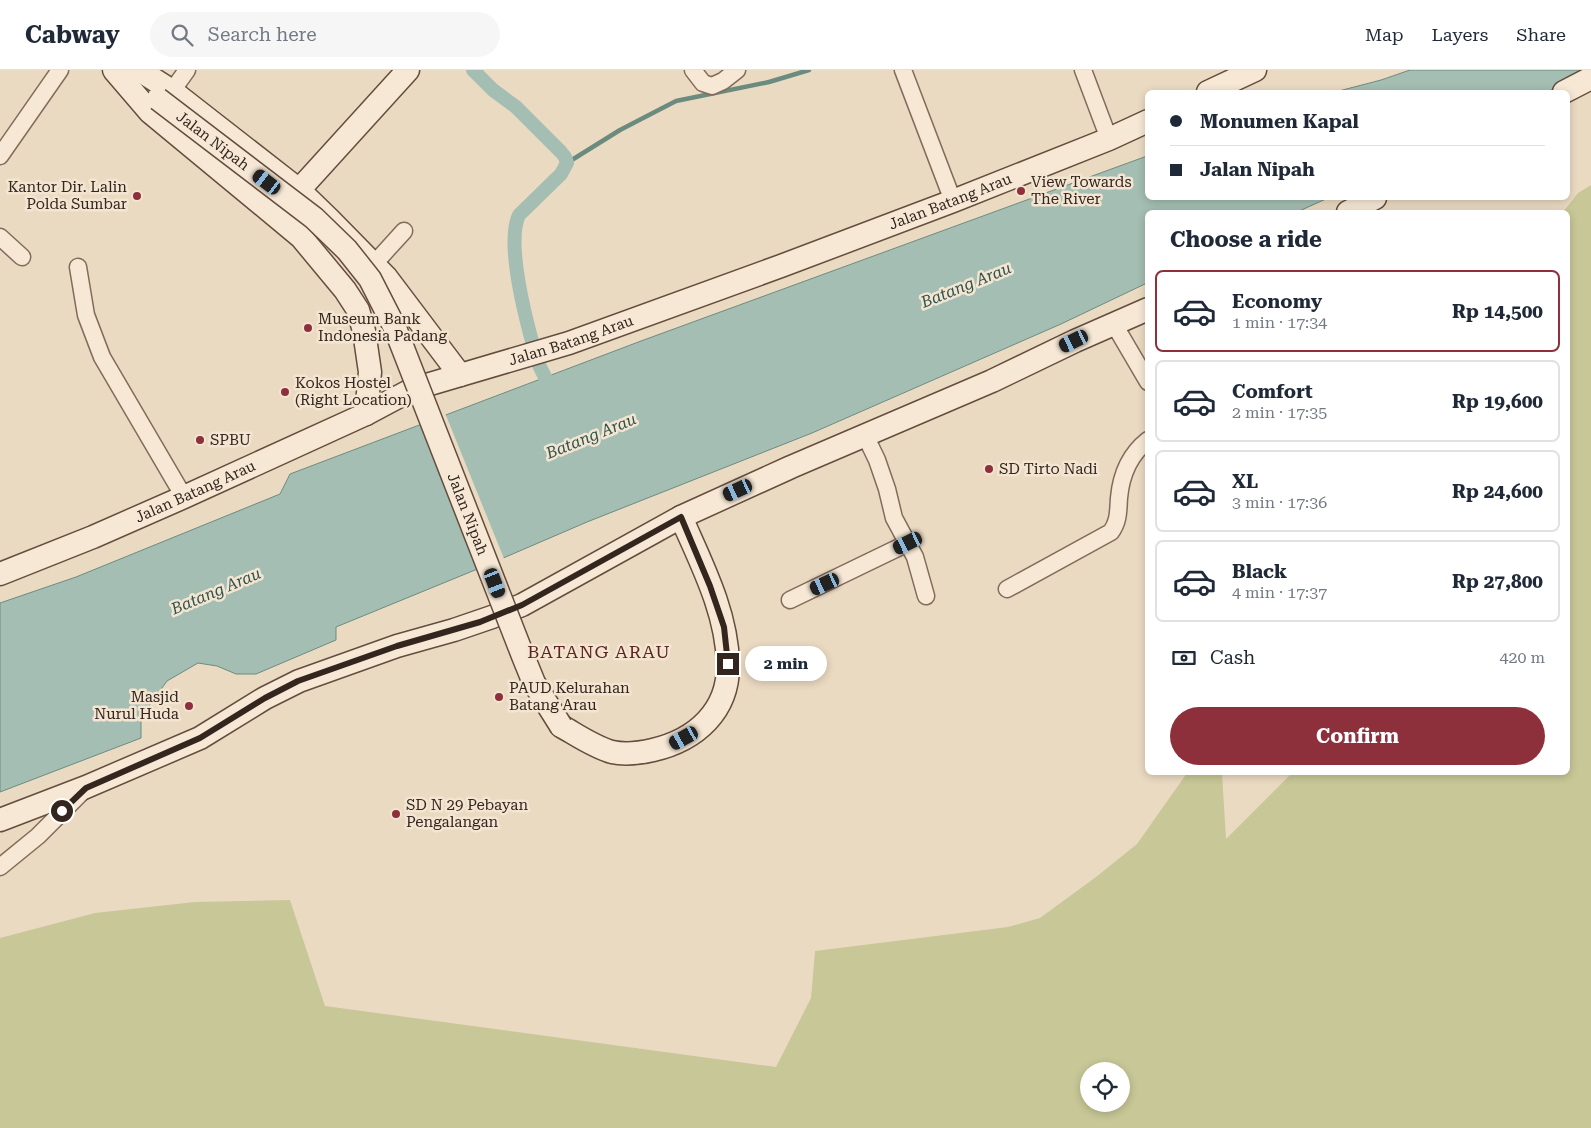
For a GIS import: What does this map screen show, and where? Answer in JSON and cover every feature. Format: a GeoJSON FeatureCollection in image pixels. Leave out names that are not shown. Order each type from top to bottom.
{"type":"FeatureCollection","features":[{"type":"Feature","properties":{"kind":"street"},"geometry":{"type":"LineString","coordinates":[[0,156],[60,70]]}},
{"type":"Feature","properties":{"kind":"street","name":"Jalan Nipah"},"geometry":{"type":"LineString","coordinates":[[114,70],[150,112],[301,237],[345,290],[358,310],[364,330],[370,372],[366,414]]}},
{"type":"Feature","properties":{"kind":"street","name":"Jalan Nipah"},"geometry":{"type":"LineString","coordinates":[[121,70],[165,95],[299,190],[386,277],[460,375]]}},
{"type":"Feature","properties":{"kind":"street","name":"Jalan Nipah"},"geometry":{"type":"LineString","coordinates":[[139,70],[165,95],[314,218],[347,250],[370,279],[395,328],[534,683],[561,726],[583,739],[612,752],[640,753],[670,746],[699,730],[717,709],[726,682],[728,664],[724,627],[710,586],[681,517]]}},
{"type":"Feature","properties":{"kind":"street"},"geometry":{"type":"LineString","coordinates":[[165,95],[187,70]]}},
{"type":"Feature","properties":{"kind":"street"},"geometry":{"type":"LineString","coordinates":[[299,190],[408,70]]}},
{"type":"Feature","properties":{"kind":"street"},"geometry":{"type":"LineString","coordinates":[[693,70],[703,83],[712,86],[723,81],[737,70]]}},
{"type":"Feature","properties":{"kind":"street"},"geometry":{"type":"LineString","coordinates":[[903,70],[953,202]]}},
{"type":"Feature","properties":{"kind":"street"},"geometry":{"type":"LineString","coordinates":[[1083,70],[1109,139]]}},
{"type":"Feature","properties":{"kind":"street"},"geometry":{"type":"LineString","coordinates":[[1212,90],[1255,70]]}},
{"type":"Feature","properties":{"kind":"street"},"geometry":{"type":"LineString","coordinates":[[1568,90],[1591,78]]}},
{"type":"Feature","properties":{"kind":"street","name":"Jalan Batang Arau"},"geometry":{"type":"LineString","coordinates":[[0,574],[93,537],[184,497],[366,414],[413,389],[578,340],[953,202],[1109,139],[1145,122]]}},
{"type":"Feature","properties":{"kind":"street"},"geometry":{"type":"LineString","coordinates":[[1352,210],[1370,200]]}},
{"type":"Feature","properties":{"kind":"street"},"geometry":{"type":"LineString","coordinates":[[374,264],[404,231]]}},
{"type":"Feature","properties":{"kind":"street"},"geometry":{"type":"LineString","coordinates":[[0,237],[22,257]]}},
{"type":"Feature","properties":{"kind":"street"},"geometry":{"type":"LineString","coordinates":[[78,267],[86,315],[102,357],[184,497]]}},
{"type":"Feature","properties":{"kind":"street"},"geometry":{"type":"LineString","coordinates":[[0,820],[86,788],[200,738],[265,698],[298,681],[397,646],[477,622],[522,605],[681,517],[790,466],[992,381],[1074,341],[1145,310]]}},
{"type":"Feature","properties":{"kind":"street"},"geometry":{"type":"LineString","coordinates":[[1114,324],[1145,377]]}},
{"type":"Feature","properties":{"kind":"street"},"geometry":{"type":"LineString","coordinates":[[865,435],[882,474],[894,518],[915,556],[926,596]]}},
{"type":"Feature","properties":{"kind":"street"},"geometry":{"type":"LineString","coordinates":[[1007,588],[1111,532],[1117,522],[1123,473],[1134,454],[1145,444]]}},
{"type":"Feature","properties":{"kind":"street"},"geometry":{"type":"LineString","coordinates":[[790,600],[908,543]]}},
{"type":"Feature","properties":{"kind":"street"},"geometry":{"type":"LineString","coordinates":[[0,867],[38,836],[86,788]]}},
{"type":"Feature","properties":{"kind":"shaded area"},"geometry":{"type":"Polygon","coordinates":[[[1591,185],[1591,1128],[0,1128],[0,938],[95,913],[195,902],[290,900],[325,1006],[776,1067],[811,998],[815,951],[1008,927],[1040,918],[1137,844],[1186,775],[1222,775],[1226,839],[1290,775],[1570,775],[1570,210],[1565,210],[1578,193],[1591,185]]]}},
{"type":"Feature","properties":{"kind":"water"},"geometry":{"type":"Polygon","coordinates":[[[1410,70],[1591,70],[1551,90],[1343,90],[1410,70]]]}},
{"type":"Feature","properties":{"kind":"water","name":"Batang Arau"},"geometry":{"type":"Polygon","coordinates":[[[1145,157],[1145,200],[1324,200],[1301,210],[1145,210],[1145,284],[1061,324],[812,433],[587,522],[336,627],[336,640],[256,674],[236,674],[217,666],[198,663],[167,681],[141,717],[141,738],[0,792],[0,603],[76,577],[280,494],[290,474],[641,341],[1145,157]]]}},
{"type":"Feature","properties":{"kind":"pier"},"geometry":{"type":"Polygon","coordinates":[[[445,413],[505,561],[484,569],[425,420],[445,413]]]}},
{"type":"Feature","properties":{"kind":"waterway"},"geometry":{"type":"LineString","coordinates":[[473,70],[493,90],[516,107],[561,152],[567,163],[561,174],[519,215],[516,227],[515,243],[518,279],[533,345]]}},
{"type":"Feature","properties":{"kind":"waterway"},"geometry":{"type":"LineString","coordinates":[[567,163],[620,130],[676,101],[769,82],[809,70]]}},
{"type":"Feature","properties":{"kind":"waterway"},"geometry":{"type":"LineString","coordinates":[[539,365],[545,377]]}},
{"type":"Feature","properties":{"kind":"place","name":"View Towards The River"},"geometry":{"type":"Point","coordinates":[1021,191]}},
{"type":"Feature","properties":{"kind":"place","name":"Kantor Dir. Lalin Polda Sumbar"},"geometry":{"type":"Point","coordinates":[137,196]}},
{"type":"Feature","properties":{"kind":"place","name":"Museum Bank Indonesia Padang"},"geometry":{"type":"Point","coordinates":[308,328]}},
{"type":"Feature","properties":{"kind":"place","name":"Kokos Hostel (Right Location)"},"geometry":{"type":"Point","coordinates":[285,392]}},
{"type":"Feature","properties":{"kind":"place","name":"SPBU"},"geometry":{"type":"Point","coordinates":[200,440]}},
{"type":"Feature","properties":{"kind":"place","name":"SD Tirto Nadi"},"geometry":{"type":"Point","coordinates":[989,469]}},
{"type":"Feature","properties":{"kind":"place","name":"PAUD Kelurahan Batang Arau"},"geometry":{"type":"Point","coordinates":[499,697]}},
{"type":"Feature","properties":{"kind":"place","name":"Masjid Nurul Huda"},"geometry":{"type":"Point","coordinates":[189,706]}},
{"type":"Feature","properties":{"kind":"place","name":"SD N 29 Pebayan Pengalangan"},"geometry":{"type":"Point","coordinates":[396,814]}},
{"type":"Feature","properties":{"kind":"district","name":"BATANG ARAU"},"geometry":{"type":"Point","coordinates":[599,651]}},
{"type":"Feature","properties":{"kind":"route"},"geometry":{"type":"LineString","coordinates":[[62,811],[86,788],[200,738],[265,698],[298,681],[397,646],[480,622],[522,605],[681,517],[710,586],[724,627],[728,664]]}}]}
